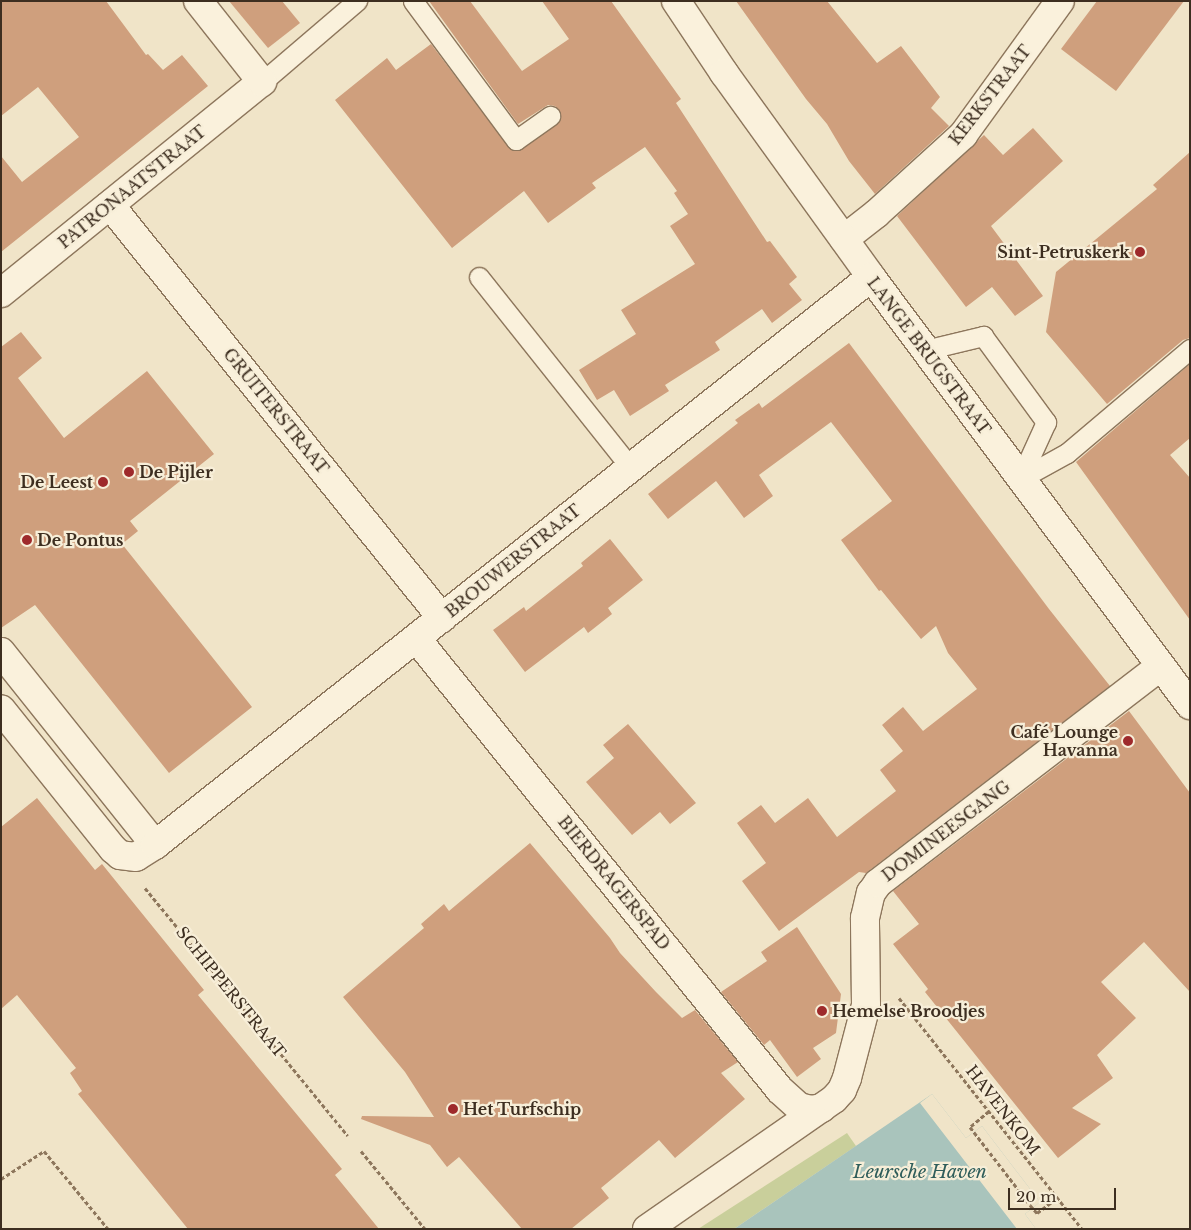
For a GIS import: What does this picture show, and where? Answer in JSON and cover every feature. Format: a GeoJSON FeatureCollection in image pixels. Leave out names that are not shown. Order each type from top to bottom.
{"type":"FeatureCollection","features":[{"type":"Feature","properties":{"kind":"street"},"geometry":{"type":"LineString","coordinates":[[198,1],[262,82]]}},
{"type":"Feature","properties":{"kind":"street","name":"LANGE BRUGSTRAAT"},"geometry":{"type":"LineString","coordinates":[[676,1],[724,73],[871,277],[1190,705]]}},
{"type":"Feature","properties":{"kind":"street","name":"KERKSTRAAT"},"geometry":{"type":"LineString","coordinates":[[844,239],[876,214],[963,135],[1060,1]]}},
{"type":"Feature","properties":{"kind":"street","name":"PATRONAATSTRAAT"},"geometry":{"type":"LineString","coordinates":[[1,293],[262,82]]}},
{"type":"Feature","properties":{"kind":"street","name":"GRUITERSTRAAT"},"geometry":{"type":"LineString","coordinates":[[110,204],[442,618]]}},
{"type":"Feature","properties":{"kind":"street","name":"BROUWERSTRAAT"},"geometry":{"type":"LineString","coordinates":[[155,845],[871,277]]}},
{"type":"Feature","properties":{"kind":"street","name":"BIERDRAGERSPAD"},"geometry":{"type":"LineString","coordinates":[[416,638],[780,1090],[799,1107],[811,1110],[822,1108]]}},
{"type":"Feature","properties":{"kind":"street"},"geometry":{"type":"LineString","coordinates":[[1,652],[155,845],[136,857],[120,855],[5,721],[40,701]]}},
{"type":"Feature","properties":{"kind":"street","name":"DOMINEESGANG"},"geometry":{"type":"LineString","coordinates":[[646,1229],[834,1099],[847,1078],[866,1005],[865,918],[871,893],[878,883],[1160,667]]}},
{"type":"Feature","properties":{"kind":"lane"},"geometry":{"type":"LineString","coordinates":[[262,82],[357,1]]}},
{"type":"Feature","properties":{"kind":"lane"},"geometry":{"type":"LineString","coordinates":[[414,1],[516,140],[550,116]]}},
{"type":"Feature","properties":{"kind":"lane"},"geometry":{"type":"LineString","coordinates":[[479,277],[631,468]]}},
{"type":"Feature","properties":{"kind":"lane"},"geometry":{"type":"LineString","coordinates":[[925,350],[983,336],[1046,422],[1020,478]]}},
{"type":"Feature","properties":{"kind":"lane"},"geometry":{"type":"LineString","coordinates":[[1020,478],[1068,453],[1190,349]]}},
{"type":"Feature","properties":{"kind":"path","name":"SCHIPPERSTRAAT"},"geometry":{"type":"LineString","coordinates":[[144,887],[348,1136]]}},
{"type":"Feature","properties":{"kind":"path","name":"HAVENKOM"},"geometry":{"type":"LineString","coordinates":[[905,1006],[1082,1229]]}},
{"type":"Feature","properties":{"kind":"path"},"geometry":{"type":"LineString","coordinates":[[989,1111],[970,1127],[1030,1205],[1037,1213],[1057,1198]]}},
{"type":"Feature","properties":{"kind":"path"},"geometry":{"type":"LineString","coordinates":[[1,1179],[44,1151],[108,1229]]}},
{"type":"Feature","properties":{"kind":"path"},"geometry":{"type":"LineString","coordinates":[[361,1151],[425,1229]]}},
{"type":"Feature","properties":{"kind":"green space"},"geometry":{"type":"Polygon","coordinates":[[[847,1133],[856,1146],[734,1229],[698,1229],[847,1133]]]}},
{"type":"Feature","properties":{"kind":"water","name":"Leursche Haven"},"geometry":{"type":"Polygon","coordinates":[[[932,1094],[966,1138],[982,1126],[1040,1202],[1025,1214],[1036,1229],[734,1229],[932,1094]]]}},
{"type":"Feature","properties":{"kind":"pier"},"geometry":{"type":"Polygon","coordinates":[[[932,1094],[966,1138],[982,1126],[1040,1202],[1025,1214],[1036,1229],[1017,1229],[920,1103],[932,1094]]]}},
{"type":"Feature","properties":{"kind":"building"},"geometry":{"type":"Polygon","coordinates":[[[1,1],[106,1],[146,55],[148,54],[163,70],[182,55],[208,86],[1,252],[1,156],[22,182],[79,137],[38,87],[1,116],[1,1]]]}},
{"type":"Feature","properties":{"kind":"building"},"geometry":{"type":"Polygon","coordinates":[[[229,1],[282,1],[300,23],[268,48],[229,1]]]}},
{"type":"Feature","properties":{"kind":"building"},"geometry":{"type":"Polygon","coordinates":[[[429,1],[470,1],[522,71],[569,39],[542,1],[611,1],[681,99],[676,103],[767,242],[770,241],[797,277],[789,284],[802,300],[772,323],[762,309],[715,342],[720,350],[665,385],[669,391],[630,416],[614,390],[597,400],[579,370],[636,334],[621,310],[695,264],[670,226],[688,214],[674,193],[677,191],[645,147],[592,183],[596,188],[548,223],[524,191],[452,248],[335,100],[387,58],[396,70],[431,44],[511,150],[522,149],[556,125],[561,114],[555,106],[548,105],[518,124],[429,1]]]}},
{"type":"Feature","properties":{"kind":"building"},"geometry":{"type":"Polygon","coordinates":[[[736,1],[827,1],[877,63],[901,46],[940,97],[931,108],[949,126],[875,194],[849,161],[827,124],[806,99],[736,1]]]}},
{"type":"Feature","properties":{"kind":"building"},"geometry":{"type":"Polygon","coordinates":[[[1097,1],[1184,1],[1116,91],[1061,49],[1097,1]]]}},
{"type":"Feature","properties":{"kind":"building"},"geometry":{"type":"Polygon","coordinates":[[[1033,128],[1063,161],[991,226],[1043,296],[1015,316],[992,287],[966,307],[897,216],[984,135],[1003,155],[1033,128]]]}},
{"type":"Feature","properties":{"kind":"building","name":"Sint-Petruskerk"},"geometry":{"type":"Polygon","coordinates":[[[1190,152],[1190,338],[1183,340],[1107,404],[1046,332],[1056,272],[1157,189],[1153,185],[1190,152]]]}},
{"type":"Feature","properties":{"kind":"building"},"geometry":{"type":"Polygon","coordinates":[[[21,332],[42,358],[18,378],[64,438],[147,371],[214,454],[130,521],[138,531],[122,544],[252,707],[169,773],[35,605],[1,628],[1,347],[21,332]]]}},
{"type":"Feature","properties":{"kind":"building"},"geometry":{"type":"Polygon","coordinates":[[[849,343],[1049,609],[1110,686],[866,873],[859,872],[779,931],[742,881],[766,863],[737,823],[761,805],[775,823],[808,798],[837,837],[896,791],[880,770],[903,751],[882,725],[903,707],[923,731],[977,689],[948,653],[936,626],[921,639],[881,590],[879,591],[841,540],[892,501],[831,422],[759,475],[773,496],[744,518],[716,481],[668,519],[648,494],[738,423],[735,420],[759,403],[762,408],[849,343]]]}},
{"type":"Feature","properties":{"kind":"building"},"geometry":{"type":"Polygon","coordinates":[[[1190,364],[1190,438],[1170,455],[1190,478],[1190,620],[1076,462],[1190,364]]]}},
{"type":"Feature","properties":{"kind":"building"},"geometry":{"type":"Polygon","coordinates":[[[610,539],[643,580],[608,608],[612,614],[588,633],[584,627],[525,672],[493,630],[524,607],[526,611],[583,566],[581,563],[610,539]]]}},
{"type":"Feature","properties":{"kind":"building"},"geometry":{"type":"Polygon","coordinates":[[[1129,711],[1190,793],[1190,992],[1144,942],[1101,982],[1136,1018],[1097,1055],[1113,1078],[1072,1108],[1101,1124],[1058,1158],[925,992],[928,989],[893,944],[919,924],[893,891],[1129,711]]]}},
{"type":"Feature","properties":{"kind":"building"},"geometry":{"type":"Polygon","coordinates":[[[628,724],[696,803],[670,824],[660,812],[632,835],[586,782],[614,758],[603,745],[628,724]]]}},
{"type":"Feature","properties":{"kind":"building"},"geometry":{"type":"Polygon","coordinates":[[[37,798],[95,870],[102,864],[204,990],[198,995],[342,1169],[335,1175],[379,1229],[188,1229],[78,1094],[82,1091],[70,1073],[76,1068],[17,995],[1,1009],[1,827],[37,798]]]}},
{"type":"Feature","properties":{"kind":"building"},"geometry":{"type":"Polygon","coordinates":[[[530,843],[610,938],[620,953],[656,992],[682,1018],[695,1010],[738,1062],[721,1073],[745,1099],[675,1158],[659,1140],[601,1188],[609,1198],[571,1229],[522,1229],[459,1157],[447,1167],[430,1145],[361,1119],[362,1116],[434,1117],[405,1072],[343,997],[424,928],[421,924],[444,904],[449,911],[530,843]]]}},
{"type":"Feature","properties":{"kind":"building"},"geometry":{"type":"Polygon","coordinates":[[[797,927],[841,994],[836,1033],[813,1048],[821,1059],[797,1077],[770,1040],[764,1045],[721,992],[767,961],[761,952],[797,927]]]}},
{"type":"Feature","properties":{"kind":"place","name":"Sint-Petruskerk"},"geometry":{"type":"Point","coordinates":[1140,252]}},
{"type":"Feature","properties":{"kind":"place","name":"De Pijler"},"geometry":{"type":"Point","coordinates":[129,472]}},
{"type":"Feature","properties":{"kind":"place","name":"De Leest"},"geometry":{"type":"Point","coordinates":[103,482]}},
{"type":"Feature","properties":{"kind":"place","name":"De Pontus"},"geometry":{"type":"Point","coordinates":[27,540]}},
{"type":"Feature","properties":{"kind":"place","name":"Café Lounge Havanna"},"geometry":{"type":"Point","coordinates":[1128,741]}},
{"type":"Feature","properties":{"kind":"place","name":"Hemelse Broodjes"},"geometry":{"type":"Point","coordinates":[822,1011]}},
{"type":"Feature","properties":{"kind":"place","name":"Het Turfschip"},"geometry":{"type":"Point","coordinates":[453,1109]}}]}
